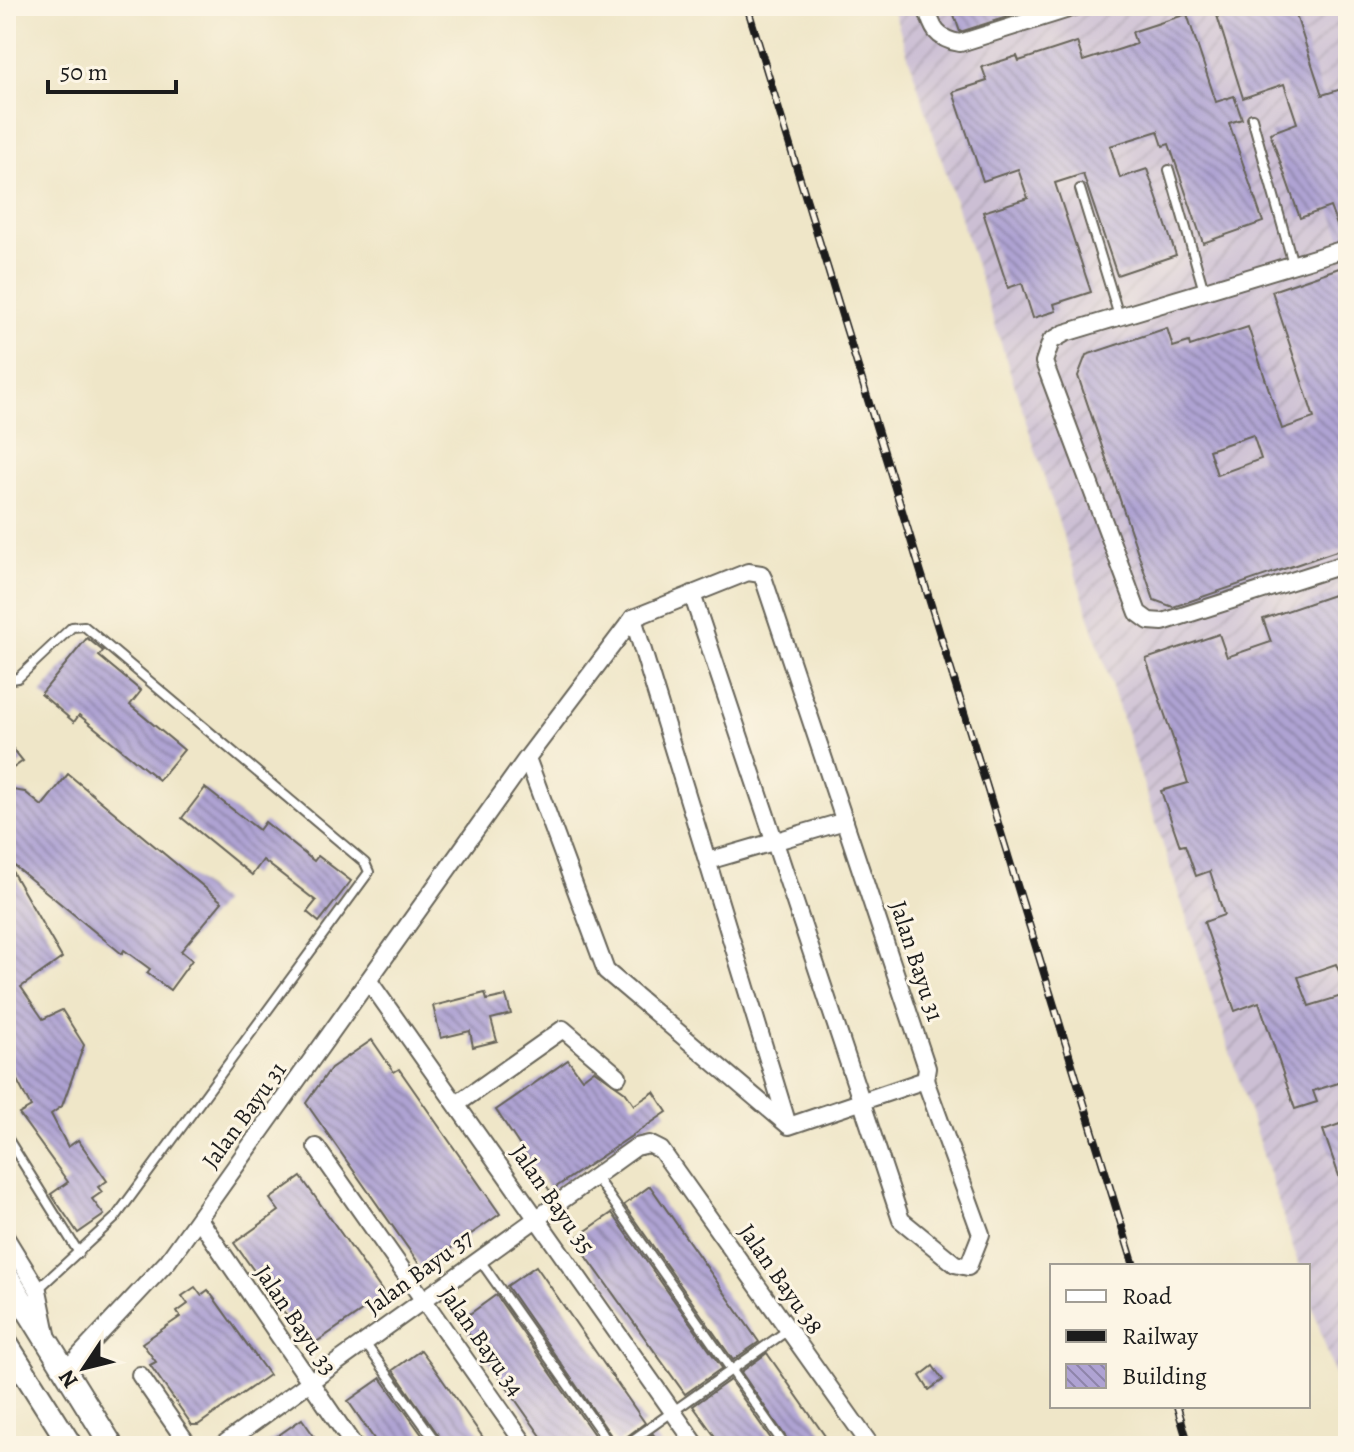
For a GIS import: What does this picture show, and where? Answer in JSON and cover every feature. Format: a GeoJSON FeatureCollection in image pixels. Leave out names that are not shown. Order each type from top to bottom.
{"type":"FeatureCollection","features":[{"type":"Feature","properties":{"kind":"main road"},"geometry":{"type":"LineString","coordinates":[[6,1275],[112,1446]]}},
{"type":"Feature","properties":{"kind":"main road"},"geometry":{"type":"LineString","coordinates":[[6,1343],[71,1446]]}},
{"type":"Feature","properties":{"kind":"street"},"geometry":{"type":"LineString","coordinates":[[926,6],[933,31],[944,41],[960,43],[1078,6]]}},
{"type":"Feature","properties":{"kind":"street"},"geometry":{"type":"LineString","coordinates":[[1348,248],[1065,333],[1051,341],[1044,362],[1138,613],[1149,621],[1163,622],[1348,563]]}},
{"type":"Feature","properties":{"kind":"street","name":"Jalan Bayu 31"},"geometry":{"type":"LineString","coordinates":[[66,1370],[159,1272],[199,1219],[527,758],[633,618],[748,572],[761,574],[927,1068],[925,1080],[981,1234],[968,1267],[955,1264],[901,1220],[862,1103]]}},
{"type":"Feature","properties":{"kind":"street"},"geometry":{"type":"LineString","coordinates":[[692,594],[862,1103]]}},
{"type":"Feature","properties":{"kind":"street"},"geometry":{"type":"LineString","coordinates":[[633,618],[789,1126]]}},
{"type":"Feature","properties":{"kind":"street"},"geometry":{"type":"LineString","coordinates":[[527,758],[606,971],[789,1126]]}},
{"type":"Feature","properties":{"kind":"street"},"geometry":{"type":"LineString","coordinates":[[708,861],[845,821]]}},
{"type":"Feature","properties":{"kind":"street","name":"Jalan Bayu 35"},"geometry":{"type":"LineString","coordinates":[[369,981],[697,1446]]}},
{"type":"Feature","properties":{"kind":"street"},"geometry":{"type":"LineString","coordinates":[[457,1104],[563,1029],[618,1076]]}},
{"type":"Feature","properties":{"kind":"street"},"geometry":{"type":"LineString","coordinates":[[789,1126],[925,1080]]}},
{"type":"Feature","properties":{"kind":"street","name":"Jalan Bayu 37"},"geometry":{"type":"LineString","coordinates":[[221,1446],[536,1216],[636,1147],[649,1144]]}},
{"type":"Feature","properties":{"kind":"street","name":"Jalan Bayu 38"},"geometry":{"type":"LineString","coordinates":[[649,1144],[661,1150],[871,1446]]}},
{"type":"Feature","properties":{"kind":"street","name":"Jalan Bayu 34"},"geometry":{"type":"LineString","coordinates":[[316,1147],[526,1446]]}},
{"type":"Feature","properties":{"kind":"street","name":"Jalan Bayu 33"},"geometry":{"type":"LineString","coordinates":[[199,1219],[354,1446]]}},
{"type":"Feature","properties":{"kind":"street"},"geometry":{"type":"LineString","coordinates":[[6,1238],[38,1290],[49,1343]]}},
{"type":"Feature","properties":{"kind":"street"},"geometry":{"type":"LineString","coordinates":[[140,1375],[189,1446]]}},
{"type":"Feature","properties":{"kind":"lane"},"geometry":{"type":"LineString","coordinates":[[1252,118],[1293,264]]}},
{"type":"Feature","properties":{"kind":"lane"},"geometry":{"type":"LineString","coordinates":[[1169,170],[1204,291]]}},
{"type":"Feature","properties":{"kind":"lane"},"geometry":{"type":"LineString","coordinates":[[1080,189],[1119,317]]}},
{"type":"Feature","properties":{"kind":"lane"},"geometry":{"type":"LineString","coordinates":[[6,680],[18,678],[72,627],[84,626],[365,863],[369,872],[115,1218],[38,1290]]}},
{"type":"Feature","properties":{"kind":"lane"},"geometry":{"type":"LineString","coordinates":[[6,1136],[79,1253]]}},
{"type":"Feature","properties":{"kind":"lane"},"geometry":{"type":"LineString","coordinates":[[595,1176],[785,1446]]}},
{"type":"Feature","properties":{"kind":"lane"},"geometry":{"type":"LineString","coordinates":[[479,1259],[611,1446]]}},
{"type":"Feature","properties":{"kind":"lane"},"geometry":{"type":"LineString","coordinates":[[624,1446],[788,1330]]}},
{"type":"Feature","properties":{"kind":"lane"},"geometry":{"type":"LineString","coordinates":[[364,1342],[439,1446]]}},
{"type":"Feature","properties":{"kind":"shaded area"},"geometry":{"type":"Polygon","coordinates":[[[892,6],[1348,6],[1348,1416],[1310,1299],[1310,1264],[1298,1264],[892,6]]]}},
{"type":"Feature","properties":{"kind":"building"},"geometry":{"type":"Polygon","coordinates":[[[951,6],[1035,6],[1035,8],[960,32],[951,6]]]}},
{"type":"Feature","properties":{"kind":"building"},"geometry":{"type":"Polygon","coordinates":[[[1214,6],[1293,6],[1322,95],[1348,87],[1348,237],[1342,238],[1330,207],[1300,218],[1270,133],[1297,123],[1284,84],[1243,98],[1214,6]]]}},
{"type":"Feature","properties":{"kind":"building"},"geometry":{"type":"Polygon","coordinates":[[[1187,14],[1216,102],[1234,96],[1242,119],[1229,123],[1263,222],[1203,243],[1169,144],[1163,146],[1158,131],[1110,146],[1120,178],[1147,169],[1176,255],[1117,275],[1083,174],[1055,183],[1091,292],[1054,304],[1056,311],[1033,318],[1022,283],[1008,288],[983,212],[1028,198],[1018,169],[983,181],[953,92],[987,81],[982,67],[1017,56],[1019,61],[1077,42],[1083,61],[1136,44],[1132,32],[1187,14]]]}},
{"type":"Feature","properties":{"kind":"building"},"geometry":{"type":"Polygon","coordinates":[[[1348,265],[1348,547],[1173,607],[1154,600],[1078,376],[1086,355],[1167,328],[1173,347],[1189,342],[1190,346],[1248,327],[1282,429],[1314,418],[1272,291],[1348,265]],[[1253,435],[1209,450],[1217,475],[1261,459],[1253,435]]]}},
{"type":"Feature","properties":{"kind":"building"},"geometry":{"type":"Polygon","coordinates":[[[1348,590],[1348,993],[1336,964],[1298,977],[1309,1006],[1348,994],[1348,1080],[1313,1091],[1317,1102],[1295,1109],[1259,1002],[1235,1011],[1204,922],[1224,915],[1210,871],[1196,876],[1185,845],[1180,846],[1161,791],[1188,783],[1146,659],[1219,634],[1227,657],[1271,642],[1263,619],[1348,590]]]}},
{"type":"Feature","properties":{"kind":"building"},"geometry":{"type":"Polygon","coordinates":[[[87,638],[103,651],[99,656],[141,691],[130,705],[184,750],[159,780],[79,715],[74,722],[41,694],[87,638]]]}},
{"type":"Feature","properties":{"kind":"building"},"geometry":{"type":"Polygon","coordinates":[[[6,740],[23,761],[6,773],[6,740]]]}},
{"type":"Feature","properties":{"kind":"building"},"geometry":{"type":"Polygon","coordinates":[[[68,774],[222,902],[181,951],[192,960],[170,990],[147,973],[150,969],[124,950],[122,954],[6,859],[6,789],[25,792],[42,806],[68,774]]]}},
{"type":"Feature","properties":{"kind":"building"},"geometry":{"type":"Polygon","coordinates":[[[205,788],[259,830],[265,822],[314,861],[318,856],[351,881],[319,922],[307,912],[316,901],[263,860],[252,875],[182,818],[205,788]]]}},
{"type":"Feature","properties":{"kind":"building"},"geometry":{"type":"Polygon","coordinates":[[[6,861],[62,958],[21,987],[43,1019],[62,1010],[84,1045],[62,1106],[51,1114],[68,1147],[78,1140],[107,1181],[98,1187],[102,1192],[92,1199],[104,1215],[78,1233],[51,1194],[68,1182],[19,1114],[31,1107],[6,1059],[6,861]]]}},
{"type":"Feature","properties":{"kind":"building"},"geometry":{"type":"Polygon","coordinates":[[[485,993],[487,1000],[506,996],[511,1014],[491,1019],[497,1041],[473,1047],[470,1031],[441,1038],[433,1006],[485,993]]]}},
{"type":"Feature","properties":{"kind":"building"},"geometry":{"type":"Polygon","coordinates":[[[372,1040],[394,1072],[399,1069],[500,1214],[422,1268],[306,1103],[331,1068],[372,1040]]]}},
{"type":"Feature","properties":{"kind":"building"},"geometry":{"type":"Polygon","coordinates":[[[568,1060],[582,1079],[594,1070],[625,1092],[634,1105],[654,1092],[667,1112],[550,1191],[496,1110],[568,1060]]]}},
{"type":"Feature","properties":{"kind":"building"},"geometry":{"type":"Polygon","coordinates":[[[1348,1121],[1348,1195],[1346,1196],[1323,1130],[1348,1121]]]}},
{"type":"Feature","properties":{"kind":"building"},"geometry":{"type":"Polygon","coordinates":[[[301,1177],[385,1295],[309,1347],[234,1243],[279,1211],[270,1199],[301,1177]]]}},
{"type":"Feature","properties":{"kind":"building"},"geometry":{"type":"Polygon","coordinates":[[[650,1186],[759,1342],[733,1360],[624,1205],[650,1186]]]}},
{"type":"Feature","properties":{"kind":"building"},"geometry":{"type":"Polygon","coordinates":[[[612,1213],[722,1368],[685,1394],[574,1239],[612,1213]]]}},
{"type":"Feature","properties":{"kind":"building"},"geometry":{"type":"Polygon","coordinates":[[[536,1266],[645,1423],[617,1444],[507,1286],[536,1266]]]}},
{"type":"Feature","properties":{"kind":"building"},"geometry":{"type":"Polygon","coordinates":[[[195,1287],[201,1295],[208,1290],[269,1375],[198,1425],[192,1425],[150,1365],[156,1362],[142,1343],[180,1317],[177,1312],[188,1304],[182,1296],[195,1287]]]}},
{"type":"Feature","properties":{"kind":"building"},"geometry":{"type":"Polygon","coordinates":[[[496,1295],[602,1446],[548,1446],[460,1321],[496,1295]]]}},
{"type":"Feature","properties":{"kind":"building"},"geometry":{"type":"Polygon","coordinates":[[[421,1350],[489,1446],[446,1446],[393,1370],[421,1350]]]}},
{"type":"Feature","properties":{"kind":"building"},"geometry":{"type":"Polygon","coordinates":[[[767,1353],[832,1446],[792,1446],[741,1372],[767,1353]]]}},
{"type":"Feature","properties":{"kind":"building"},"geometry":{"type":"Polygon","coordinates":[[[933,1366],[943,1380],[929,1390],[920,1376],[933,1366]]]}},
{"type":"Feature","properties":{"kind":"building"},"geometry":{"type":"Polygon","coordinates":[[[381,1378],[430,1446],[379,1446],[348,1401],[381,1378]]]}},
{"type":"Feature","properties":{"kind":"building"},"geometry":{"type":"Polygon","coordinates":[[[730,1380],[776,1446],[722,1446],[693,1406],[730,1380]]]}},
{"type":"Feature","properties":{"kind":"building"},"geometry":{"type":"Polygon","coordinates":[[[302,1419],[321,1446],[263,1446],[302,1419]]]}},
{"type":"Feature","properties":{"kind":"building"},"geometry":{"type":"Polygon","coordinates":[[[653,1434],[662,1446],[636,1446],[653,1434]]]}},
{"type":"Feature","properties":{"kind":"railway"},"geometry":{"type":"LineString","coordinates":[[747,6],[1133,1264]]}},
{"type":"Feature","properties":{"kind":"railway"},"geometry":{"type":"LineString","coordinates":[[1178,1408],[1189,1446]]}}]}
